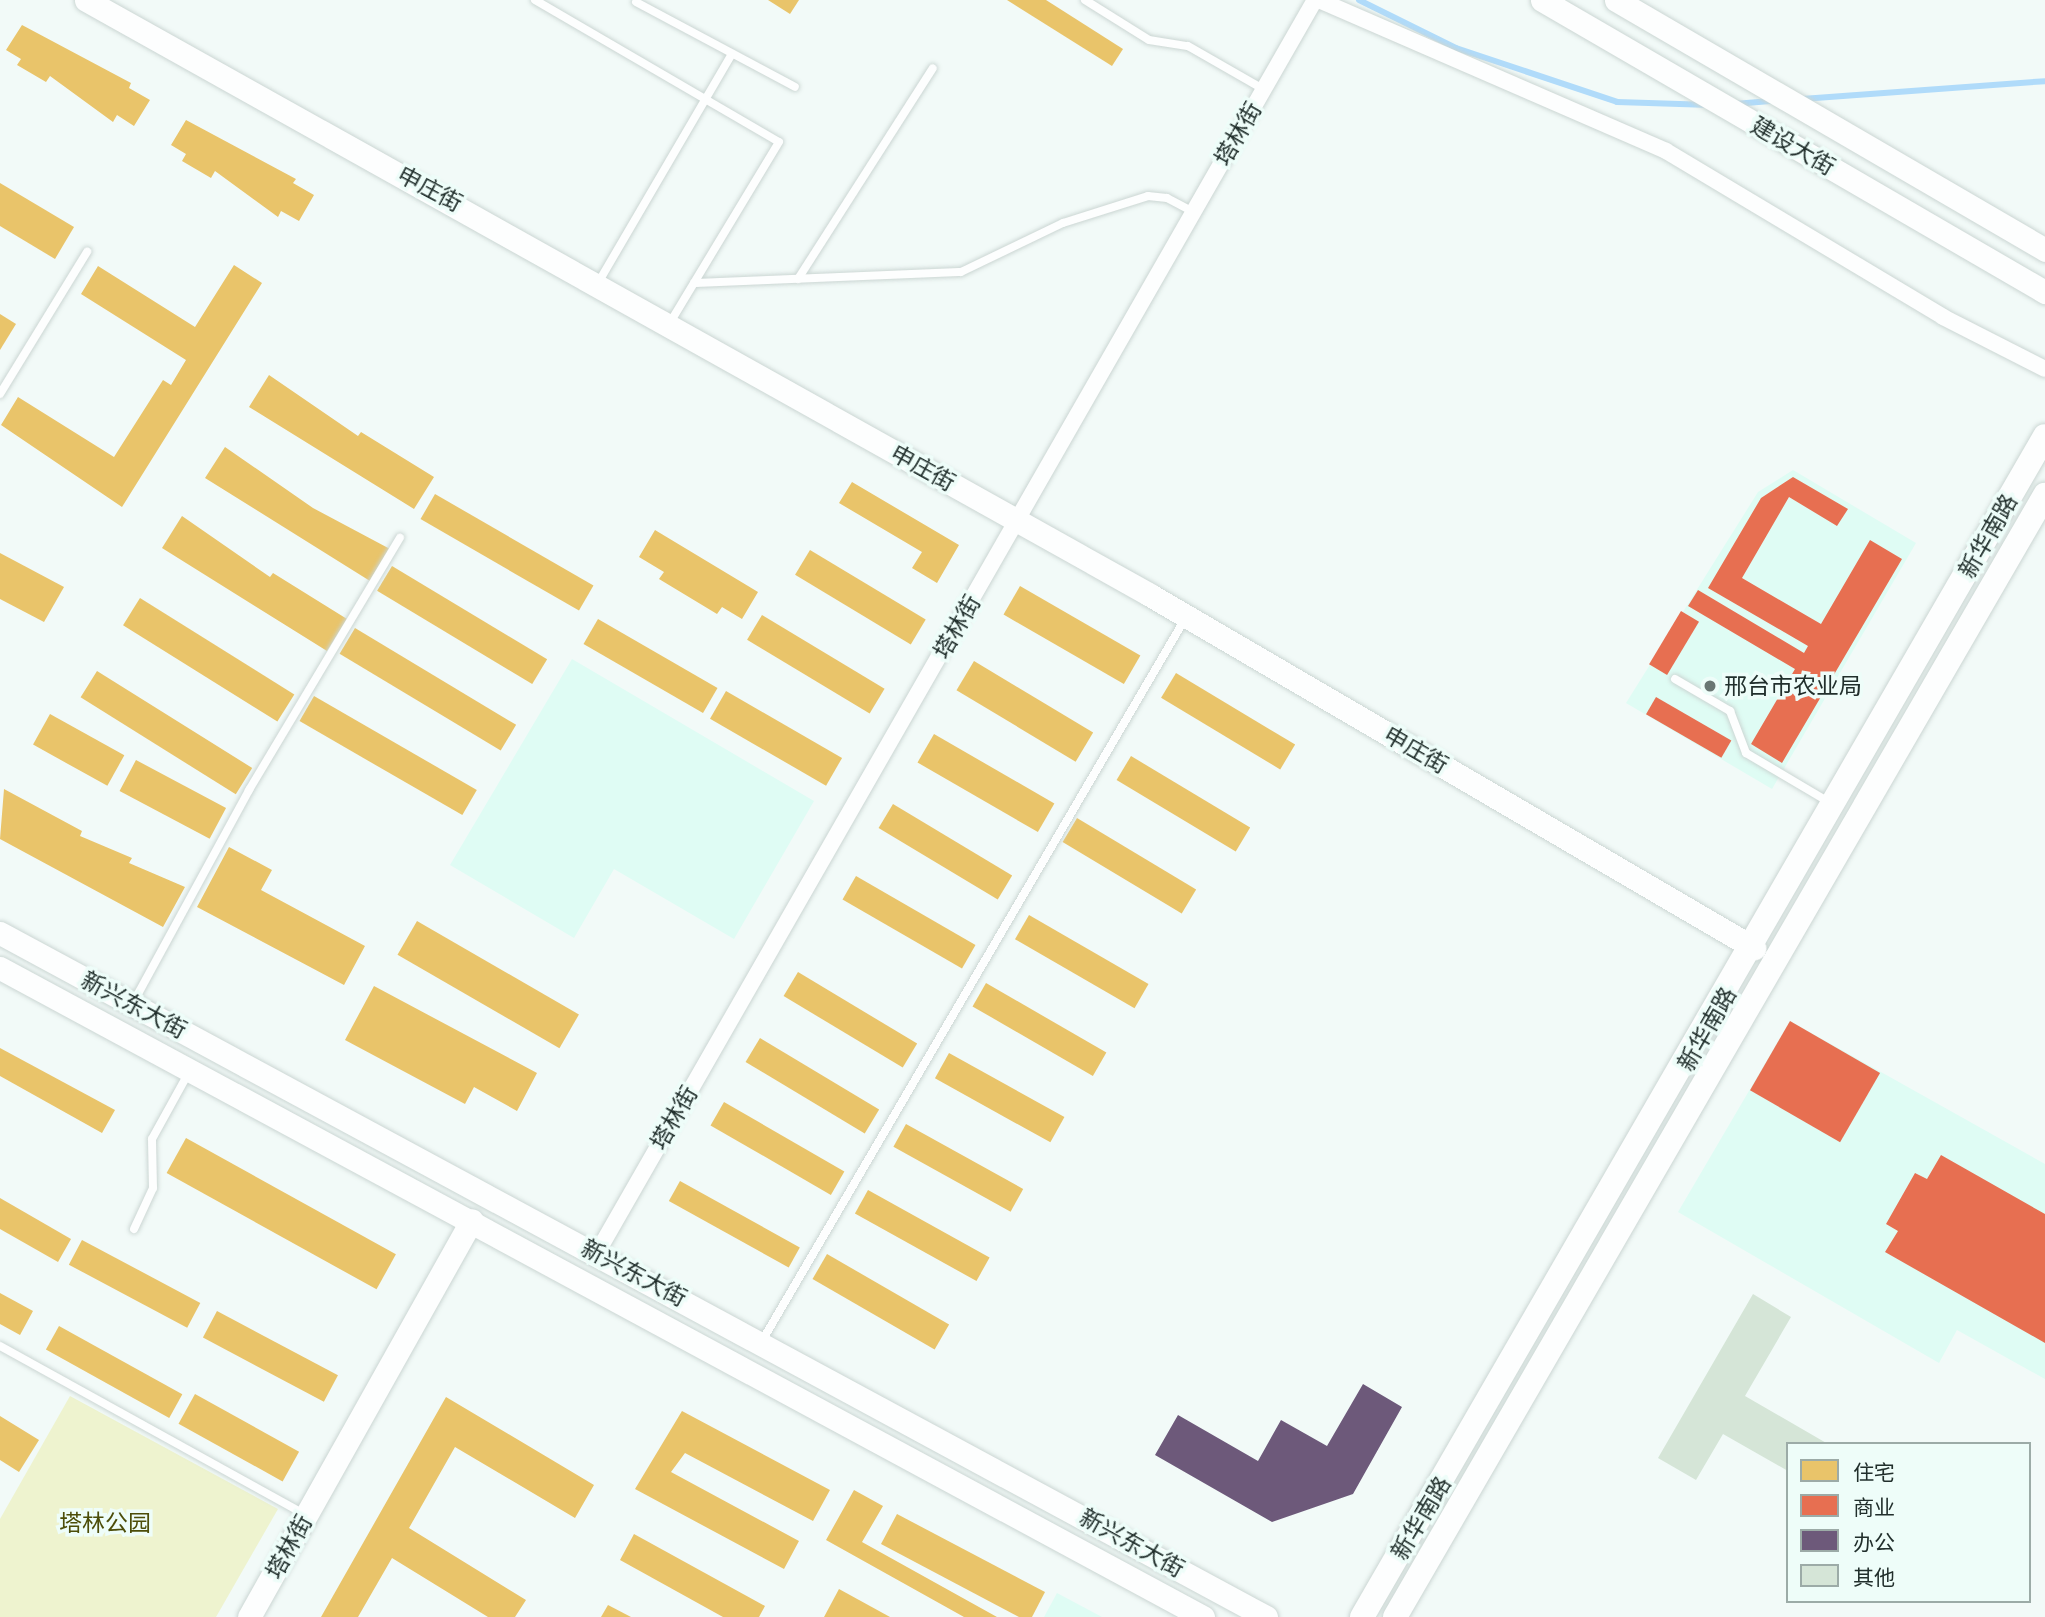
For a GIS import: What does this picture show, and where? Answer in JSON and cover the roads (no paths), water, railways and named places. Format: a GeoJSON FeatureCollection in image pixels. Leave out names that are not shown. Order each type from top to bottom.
{"type":"FeatureCollection","features":[{"type":"Feature","properties":{"kind":"main road","name":"新华南路"},"geometry":{"type":"LineString","coordinates":[[1362,1617],[1754,948],[2045,436]]}},
{"type":"Feature","properties":{"kind":"main road","name":"新华南路"},"geometry":{"type":"LineString","coordinates":[[1395,1617],[2045,495]]}},
{"type":"Feature","properties":{"kind":"street","name":"塔林街"},"geometry":{"type":"LineString","coordinates":[[597,1253],[1263,89],[1317,0]]}},
{"type":"Feature","properties":{"kind":"street"},"geometry":{"type":"LineString","coordinates":[[1317,0],[1666,151],[1943,317],[2045,369]]}},
{"type":"Feature","properties":{"kind":"street","name":"建设大街"},"geometry":{"type":"LineString","coordinates":[[1542,0],[2045,292]]}},
{"type":"Feature","properties":{"kind":"street","name":"建设大街"},"geometry":{"type":"LineString","coordinates":[[1616,0],[2045,250]]}},
{"type":"Feature","properties":{"kind":"street","name":"申庄街"},"geometry":{"type":"LineString","coordinates":[[90,1],[598,283],[1187,616],[1754,948]]}},
{"type":"Feature","properties":{"kind":"street","name":"新兴东大街"},"geometry":{"type":"LineString","coordinates":[[0,933],[762,1341],[1266,1617]]}},
{"type":"Feature","properties":{"kind":"street","name":"新兴东大街"},"geometry":{"type":"LineString","coordinates":[[0,968],[472,1220],[1203,1617]]}},
{"type":"Feature","properties":{"kind":"street","name":"塔林街"},"geometry":{"type":"LineString","coordinates":[[249,1617],[472,1220]]}},
{"type":"Feature","properties":{"kind":"lane"},"geometry":{"type":"LineString","coordinates":[[535,0],[779,142],[669,325]]}},
{"type":"Feature","properties":{"kind":"lane"},"geometry":{"type":"LineString","coordinates":[[1085,0],[1149,40],[1188,46],[1263,89]]}},
{"type":"Feature","properties":{"kind":"lane"},"geometry":{"type":"LineString","coordinates":[[636,2],[795,87]]}},
{"type":"Feature","properties":{"kind":"lane"},"geometry":{"type":"LineString","coordinates":[[598,283],[732,54]]}},
{"type":"Feature","properties":{"kind":"lane"},"geometry":{"type":"LineString","coordinates":[[798,279],[933,68]]}},
{"type":"Feature","properties":{"kind":"lane"},"geometry":{"type":"LineString","coordinates":[[694,283],[961,272],[1063,223],[1148,196],[1167,198],[1193,212]]}},
{"type":"Feature","properties":{"kind":"lane"},"geometry":{"type":"LineString","coordinates":[[0,394],[87,252]]}},
{"type":"Feature","properties":{"kind":"lane"},"geometry":{"type":"LineString","coordinates":[[132,1004],[249,790],[400,538]]}},
{"type":"Feature","properties":{"kind":"lane"},"geometry":{"type":"LineString","coordinates":[[762,1341],[1187,616]]}},
{"type":"Feature","properties":{"kind":"lane"},"geometry":{"type":"LineString","coordinates":[[1675,679],[1730,711],[1746,752],[1836,806]]}},
{"type":"Feature","properties":{"kind":"lane"},"geometry":{"type":"LineString","coordinates":[[134,1229],[153,1188],[152,1139],[191,1070]]}},
{"type":"Feature","properties":{"kind":"lane"},"geometry":{"type":"LineString","coordinates":[[0,1346],[306,1515]]}},
{"type":"Feature","properties":{"kind":"waterway"},"geometry":{"type":"LineString","coordinates":[[1359,0],[1456,48],[1617,102],[1711,105]]}},
{"type":"Feature","properties":{"kind":"waterway"},"geometry":{"type":"LineString","coordinates":[[1802,99],[2045,81]]}},
{"type":"Feature","properties":{"kind":"waterway"},"geometry":{"type":"LineString","coordinates":[[1735,104],[1773,101]]}},
{"type":"Feature","properties":{"kind":"place","name":"邢台市农业局"},"geometry":{"type":"Point","coordinates":[1710,686]}},
{"type":"Feature","properties":{"kind":"park label","name":"塔林公园"},"geometry":{"type":"Point","coordinates":[105,1523]}}]}
